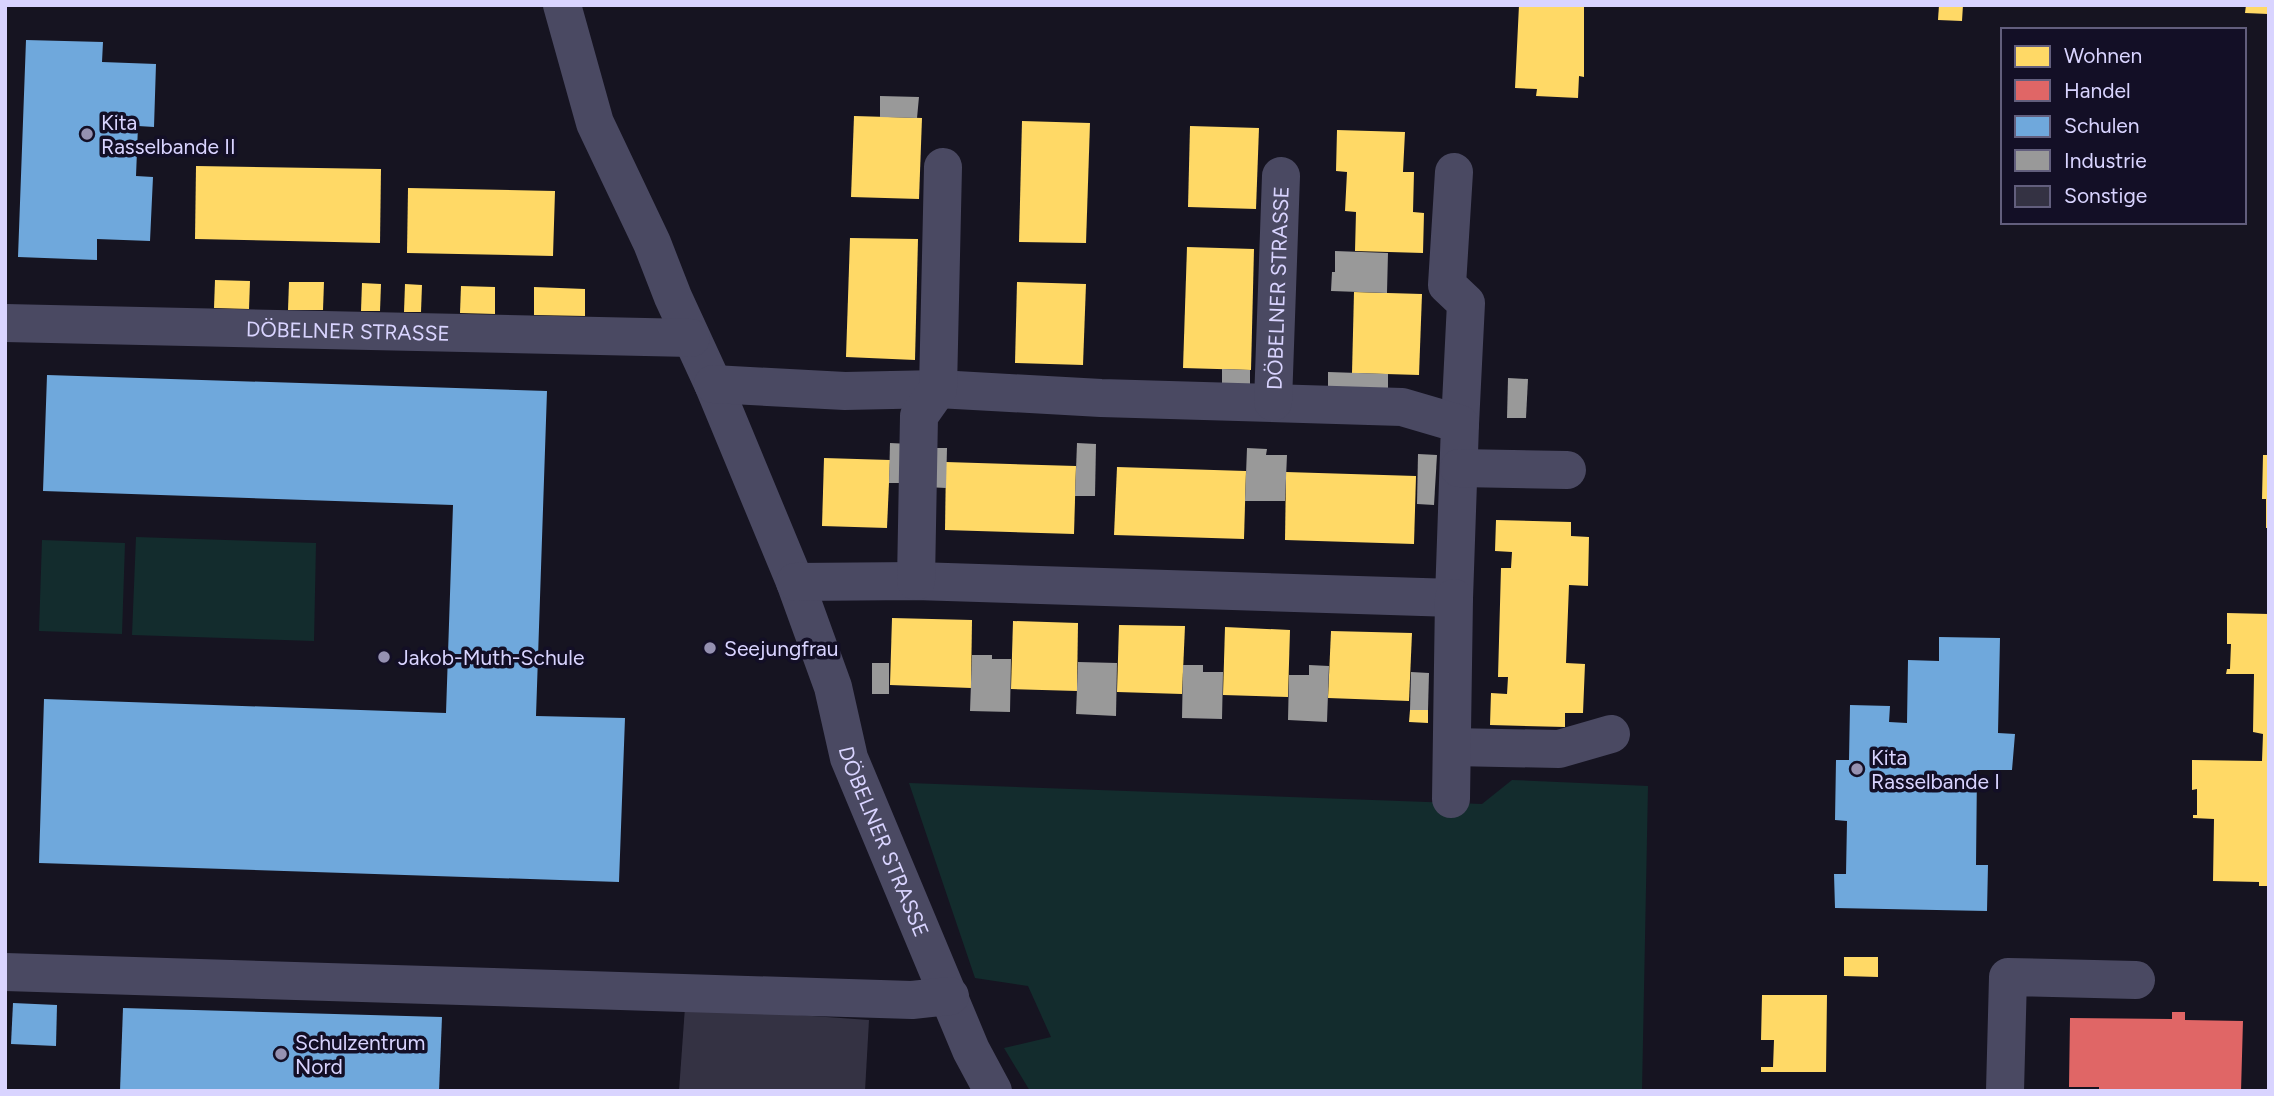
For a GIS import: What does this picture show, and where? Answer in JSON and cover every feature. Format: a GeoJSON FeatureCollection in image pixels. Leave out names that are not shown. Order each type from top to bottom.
{"type":"FeatureCollection","features":[{"type":"Feature","properties":{"kind":"street","name":"DÖBELNER STRASSE"},"geometry":{"type":"LineString","coordinates":[[562,5],[595,123],[652,243],[795,582],[833,687],[849,758],[971,1049],[993,1091]]}},
{"type":"Feature","properties":{"kind":"street"},"geometry":{"type":"LineString","coordinates":[[916,581],[919,416],[938,389],[943,167]]}},
{"type":"Feature","properties":{"kind":"street"},"geometry":{"type":"LineString","coordinates":[[1451,799],[1454,598],[1466,303],[1447,285],[1454,172]]}},
{"type":"Feature","properties":{"kind":"street","name":"DÖBELNER STRASSE"},"geometry":{"type":"LineString","coordinates":[[1273,402],[1281,176]]}},
{"type":"Feature","properties":{"kind":"street","name":"DÖBELNER STRASSE"},"geometry":{"type":"LineString","coordinates":[[5,323],[691,338]]}},
{"type":"Feature","properties":{"kind":"street","name":"DÖBELNER STRASSE"},"geometry":{"type":"LineString","coordinates":[[713,384],[845,391],[938,389],[1101,398],[1402,407],[1460,424]]}},
{"type":"Feature","properties":{"kind":"street"},"geometry":{"type":"LineString","coordinates":[[1459,468],[1567,470]]}},
{"type":"Feature","properties":{"kind":"street"},"geometry":{"type":"LineString","coordinates":[[795,582],[916,581],[1454,598]]}},
{"type":"Feature","properties":{"kind":"street"},"geometry":{"type":"LineString","coordinates":[[1452,747],[1559,749],[1611,734]]}},
{"type":"Feature","properties":{"kind":"street"},"geometry":{"type":"LineString","coordinates":[[5,972],[912,1000],[950,996]]}},
{"type":"Feature","properties":{"kind":"street"},"geometry":{"type":"LineString","coordinates":[[2005,1091],[2008,977],[2136,980]]}},
{"type":"Feature","properties":{"kind":"green space"},"geometry":{"type":"Polygon","coordinates":[[[136,537],[316,543],[314,641],[132,635],[136,537]]]}},
{"type":"Feature","properties":{"kind":"green space"},"geometry":{"type":"Polygon","coordinates":[[[42,540],[125,543],[122,634],[39,631],[42,540]]]}},
{"type":"Feature","properties":{"kind":"green space"},"geometry":{"type":"Polygon","coordinates":[[[1512,780],[1648,786],[1642,1091],[1030,1091],[1004,1048],[1051,1037],[1028,986],[975,978],[909,783],[1482,804],[1512,780]]]}},
{"type":"Feature","properties":{"kind":"building: Wohnen"},"geometry":{"type":"Polygon","coordinates":[[[1519,5],[1584,5],[1584,77],[1579,76],[1578,98],[1536,96],[1537,89],[1515,88],[1519,5]]]}},
{"type":"Feature","properties":{"kind":"building: Wohnen"},"geometry":{"type":"Polygon","coordinates":[[[1939,5],[1963,5],[1962,21],[1938,20],[1939,5]]]}},
{"type":"Feature","properties":{"kind":"building: Wohnen"},"geometry":{"type":"Polygon","coordinates":[[[2246,5],[2268,5],[2268,14],[2245,13],[2246,5]]]}},
{"type":"Feature","properties":{"kind":"building: Wohnen"},"geometry":{"type":"Polygon","coordinates":[[[854,116],[922,118],[919,199],[851,197],[854,116]]]}},
{"type":"Feature","properties":{"kind":"building: Wohnen"},"geometry":{"type":"Polygon","coordinates":[[[1022,121],[1090,123],[1086,243],[1019,242],[1022,121]]]}},
{"type":"Feature","properties":{"kind":"building: Wohnen"},"geometry":{"type":"Polygon","coordinates":[[[1190,126],[1259,128],[1256,209],[1188,207],[1190,126]]]}},
{"type":"Feature","properties":{"kind":"building: Wohnen"},"geometry":{"type":"Polygon","coordinates":[[[1337,130],[1405,132],[1403,172],[1414,172],[1413,212],[1424,213],[1423,253],[1355,251],[1356,212],[1345,211],[1347,172],[1336,171],[1337,130]]]}},
{"type":"Feature","properties":{"kind":"building: Wohnen"},"geometry":{"type":"Polygon","coordinates":[[[196,166],[381,169],[380,243],[195,239],[196,166]]]}},
{"type":"Feature","properties":{"kind":"building: Wohnen"},"geometry":{"type":"Polygon","coordinates":[[[408,188],[555,191],[553,256],[407,253],[408,188]]]}},
{"type":"Feature","properties":{"kind":"building: Wohnen"},"geometry":{"type":"Polygon","coordinates":[[[850,238],[918,239],[915,360],[846,357],[850,238]]]}},
{"type":"Feature","properties":{"kind":"building: Wohnen"},"geometry":{"type":"Polygon","coordinates":[[[1187,247],[1254,249],[1251,370],[1183,368],[1187,247]]]}},
{"type":"Feature","properties":{"kind":"building: Wohnen"},"geometry":{"type":"Polygon","coordinates":[[[215,280],[250,281],[249,309],[214,308],[215,280]]]}},
{"type":"Feature","properties":{"kind":"building: Wohnen"},"geometry":{"type":"Polygon","coordinates":[[[289,282],[324,282],[323,310],[288,310],[289,282]]]}},
{"type":"Feature","properties":{"kind":"building: Wohnen"},"geometry":{"type":"Polygon","coordinates":[[[1017,282],[1086,284],[1083,365],[1015,363],[1017,282]]]}},
{"type":"Feature","properties":{"kind":"building: Wohnen"},"geometry":{"type":"Polygon","coordinates":[[[362,283],[381,284],[380,311],[361,311],[362,283]]]}},
{"type":"Feature","properties":{"kind":"building: Wohnen"},"geometry":{"type":"Polygon","coordinates":[[[405,284],[422,285],[421,312],[404,312],[405,284]]]}},
{"type":"Feature","properties":{"kind":"building: Wohnen"},"geometry":{"type":"Polygon","coordinates":[[[461,286],[495,287],[495,314],[460,313],[461,286]]]}},
{"type":"Feature","properties":{"kind":"building: Wohnen"},"geometry":{"type":"Polygon","coordinates":[[[534,287],[585,289],[585,316],[534,315],[534,287]]]}},
{"type":"Feature","properties":{"kind":"building: Wohnen"},"geometry":{"type":"Polygon","coordinates":[[[1354,292],[1422,294],[1419,375],[1352,373],[1354,292]]]}},
{"type":"Feature","properties":{"kind":"building: Wohnen"},"geometry":{"type":"Polygon","coordinates":[[[2263,455],[2269,455],[2269,528],[2266,528],[2266,499],[2262,499],[2263,455]]]}},
{"type":"Feature","properties":{"kind":"building: Wohnen"},"geometry":{"type":"Polygon","coordinates":[[[824,458],[890,460],[887,528],[822,526],[824,458]]]}},
{"type":"Feature","properties":{"kind":"building: Wohnen"},"geometry":{"type":"Polygon","coordinates":[[[946,462],[1076,466],[1074,534],[945,530],[946,462]]]}},
{"type":"Feature","properties":{"kind":"building: Wohnen"},"geometry":{"type":"Polygon","coordinates":[[[1117,467],[1246,471],[1244,539],[1114,535],[1117,467]]]}},
{"type":"Feature","properties":{"kind":"building: Wohnen"},"geometry":{"type":"Polygon","coordinates":[[[1286,472],[1416,476],[1414,544],[1285,540],[1286,472]]]}},
{"type":"Feature","properties":{"kind":"building: Wohnen"},"geometry":{"type":"Polygon","coordinates":[[[1496,520],[1571,522],[1571,536],[1589,537],[1588,586],[1569,585],[1566,663],[1585,664],[1583,713],[1565,713],[1565,727],[1490,725],[1491,693],[1507,694],[1508,677],[1498,677],[1501,568],[1511,568],[1512,552],[1495,551],[1496,520]]]}},
{"type":"Feature","properties":{"kind":"building: Wohnen"},"geometry":{"type":"Polygon","coordinates":[[[2227,613],[2269,614],[2269,886],[2259,886],[2259,882],[2213,881],[2214,819],[2193,818],[2193,815],[2197,815],[2197,789],[2192,790],[2192,760],[2262,761],[2263,734],[2253,732],[2254,674],[2226,674],[2227,669],[2230,669],[2231,644],[2227,644],[2227,613]]]}},
{"type":"Feature","properties":{"kind":"building: Wohnen"},"geometry":{"type":"Polygon","coordinates":[[[892,618],[972,620],[971,688],[890,685],[892,618]]]}},
{"type":"Feature","properties":{"kind":"building: Wohnen"},"geometry":{"type":"Polygon","coordinates":[[[1013,621],[1078,623],[1077,691],[1011,689],[1013,621]]]}},
{"type":"Feature","properties":{"kind":"building: Wohnen"},"geometry":{"type":"Polygon","coordinates":[[[1119,625],[1185,626],[1182,694],[1117,692],[1119,625]]]}},
{"type":"Feature","properties":{"kind":"building: Wohnen"},"geometry":{"type":"Polygon","coordinates":[[[1225,627],[1290,630],[1288,697],[1223,695],[1225,627]]]}},
{"type":"Feature","properties":{"kind":"building: Wohnen"},"geometry":{"type":"Polygon","coordinates":[[[1331,631],[1412,633],[1409,701],[1328,698],[1331,631]]]}},
{"type":"Feature","properties":{"kind":"building: Wohnen"},"geometry":{"type":"Polygon","coordinates":[[[1410,710],[1428,710],[1428,723],[1409,722],[1410,710]]]}},
{"type":"Feature","properties":{"kind":"building: Wohnen"},"geometry":{"type":"Polygon","coordinates":[[[1844,957],[1878,957],[1878,977],[1844,976],[1844,957]]]}},
{"type":"Feature","properties":{"kind":"building: Wohnen"},"geometry":{"type":"Polygon","coordinates":[[[1762,995],[1827,995],[1826,1072],[1761,1072],[1761,1067],[1773,1067],[1774,1040],[1761,1040],[1762,995]]]}},
{"type":"Feature","properties":{"kind":"building: Handel"},"geometry":{"type":"Polygon","coordinates":[[[2172,1012],[2185,1012],[2185,1020],[2243,1021],[2241,1091],[2099,1091],[2099,1087],[2069,1087],[2070,1018],[2172,1019],[2172,1012]]]}},
{"type":"Feature","properties":{"kind":"building: Schulen","name":"Kita Rasselbande II"},"geometry":{"type":"Polygon","coordinates":[[[26,40],[103,42],[102,62],[156,64],[154,127],[138,126],[136,176],[153,177],[150,241],[97,239],[97,260],[18,257],[26,40]]]}},
{"type":"Feature","properties":{"kind":"building: Schulen"},"geometry":{"type":"Polygon","coordinates":[[[47,375],[547,391],[536,716],[625,718],[619,882],[39,863],[44,699],[446,713],[453,505],[43,491],[47,375]]]}},
{"type":"Feature","properties":{"kind":"building: Schulen"},"geometry":{"type":"Polygon","coordinates":[[[1939,637],[2000,638],[1998,733],[2015,734],[2012,770],[1977,770],[1976,865],[1988,865],[1987,911],[1835,908],[1834,874],[1846,874],[1847,821],[1835,820],[1836,760],[1849,760],[1850,705],[1890,706],[1889,722],[1907,723],[1908,660],[1939,661],[1939,637]]]}},
{"type":"Feature","properties":{"kind":"building: Schulen"},"geometry":{"type":"Polygon","coordinates":[[[13,1003],[57,1005],[56,1046],[11,1044],[13,1003]]]}},
{"type":"Feature","properties":{"kind":"building: Schulen","name":"Schulzentrum Nord"},"geometry":{"type":"Polygon","coordinates":[[[123,1008],[442,1017],[439,1091],[120,1091],[123,1008]]]}},
{"type":"Feature","properties":{"kind":"building: Industrie"},"geometry":{"type":"Polygon","coordinates":[[[880,96],[919,97],[917,118],[880,117],[880,96]]]}},
{"type":"Feature","properties":{"kind":"building: Industrie"},"geometry":{"type":"Polygon","coordinates":[[[1335,251],[1388,253],[1387,293],[1331,291],[1335,251]]]}},
{"type":"Feature","properties":{"kind":"building: Industrie"},"geometry":{"type":"Polygon","coordinates":[[[1222,369],[1250,370],[1250,390],[1222,389],[1222,369]]]}},
{"type":"Feature","properties":{"kind":"building: Industrie"},"geometry":{"type":"Polygon","coordinates":[[[1328,372],[1388,374],[1388,394],[1328,392],[1328,372]]]}},
{"type":"Feature","properties":{"kind":"building: Industrie"},"geometry":{"type":"Polygon","coordinates":[[[1508,378],[1528,379],[1526,418],[1507,418],[1508,378]]]}},
{"type":"Feature","properties":{"kind":"building: Industrie"},"geometry":{"type":"Polygon","coordinates":[[[890,443],[910,444],[909,483],[889,483],[890,443]]]}},
{"type":"Feature","properties":{"kind":"building: Industrie"},"geometry":{"type":"Polygon","coordinates":[[[1077,443],[1096,444],[1095,496],[1075,496],[1077,443]]]}},
{"type":"Feature","properties":{"kind":"building: Industrie"},"geometry":{"type":"Polygon","coordinates":[[[927,448],[947,448],[946,488],[926,487],[927,448]]]}},
{"type":"Feature","properties":{"kind":"building: Industrie"},"geometry":{"type":"Polygon","coordinates":[[[1247,448],[1267,449],[1266,455],[1287,455],[1285,501],[1245,501],[1247,448]]]}},
{"type":"Feature","properties":{"kind":"building: Industrie"},"geometry":{"type":"Polygon","coordinates":[[[1418,454],[1437,455],[1434,505],[1417,504],[1418,454]]]}},
{"type":"Feature","properties":{"kind":"building: Industrie"},"geometry":{"type":"Polygon","coordinates":[[[972,655],[1011,659],[1010,712],[970,711],[972,655]]]}},
{"type":"Feature","properties":{"kind":"building: Industrie"},"geometry":{"type":"Polygon","coordinates":[[[1078,662],[1117,663],[1116,716],[1076,714],[1078,662]]]}},
{"type":"Feature","properties":{"kind":"building: Industrie"},"geometry":{"type":"Polygon","coordinates":[[[872,663],[889,663],[889,694],[872,694],[872,663]]]}},
{"type":"Feature","properties":{"kind":"building: Industrie"},"geometry":{"type":"Polygon","coordinates":[[[1183,665],[1203,665],[1203,672],[1223,672],[1222,719],[1182,718],[1183,665]]]}},
{"type":"Feature","properties":{"kind":"building: Industrie"},"geometry":{"type":"Polygon","coordinates":[[[1309,665],[1329,666],[1327,722],[1288,720],[1289,675],[1309,675],[1309,665]]]}},
{"type":"Feature","properties":{"kind":"building: Industrie"},"geometry":{"type":"Polygon","coordinates":[[[1411,672],[1429,673],[1428,710],[1410,710],[1411,672]]]}},
{"type":"Feature","properties":{"kind":"building: Sonstige"},"geometry":{"type":"Polygon","coordinates":[[[685,1007],[869,1020],[865,1091],[679,1091],[685,1007]]]}},
{"type":"Feature","properties":{"kind":"place","name":"Kita Rasselbande II"},"geometry":{"type":"Point","coordinates":[87,134]}},
{"type":"Feature","properties":{"kind":"place","name":"Seejungfrau"},"geometry":{"type":"Point","coordinates":[710,648]}},
{"type":"Feature","properties":{"kind":"place","name":"Jakob-Muth-Schule"},"geometry":{"type":"Point","coordinates":[384,657]}},
{"type":"Feature","properties":{"kind":"place","name":"Kita Rasselbande I"},"geometry":{"type":"Point","coordinates":[1857,769]}},
{"type":"Feature","properties":{"kind":"place","name":"Schulzentrum Nord"},"geometry":{"type":"Point","coordinates":[281,1054]}}]}
